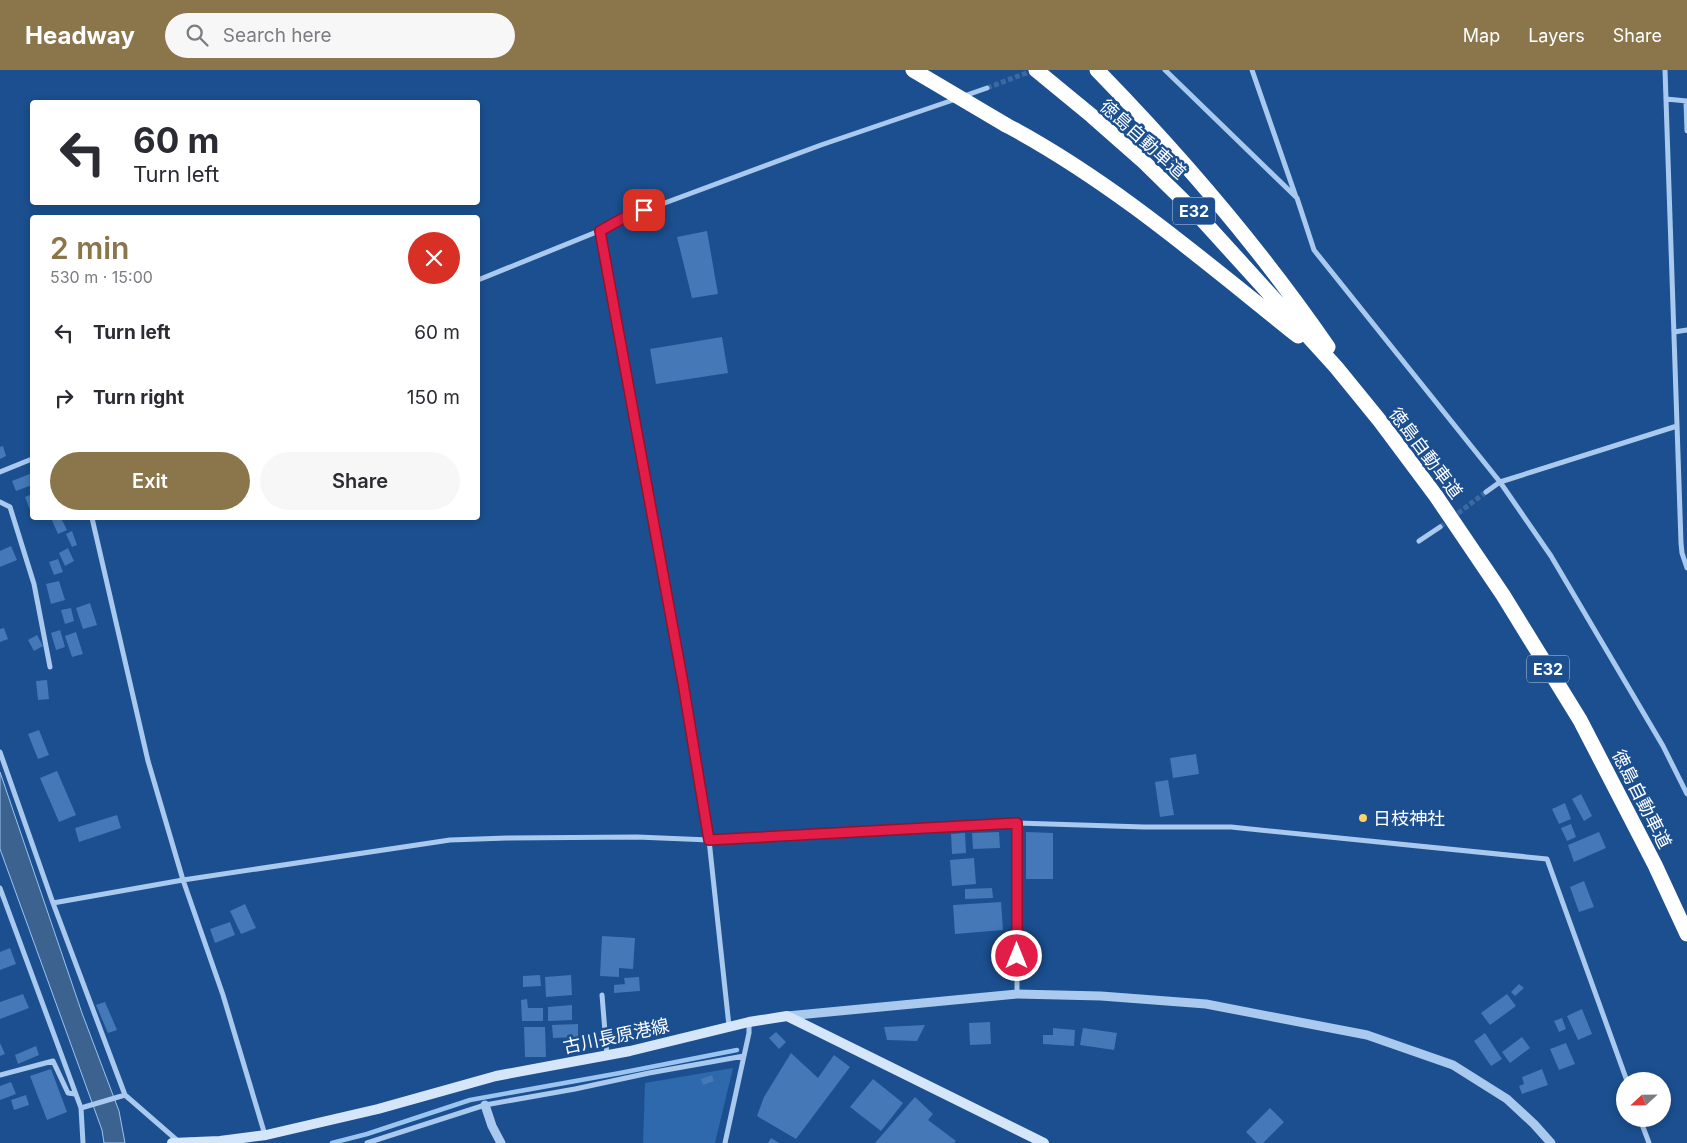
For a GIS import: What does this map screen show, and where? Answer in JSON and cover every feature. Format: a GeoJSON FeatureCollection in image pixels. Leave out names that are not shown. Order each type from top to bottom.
{"type":"FeatureCollection","features":[{"type":"Feature","properties":{"kind":"highway"},"geometry":{"type":"LineString","coordinates":[[913,70],[1042,145],[1139,210],[1336,367]]}},
{"type":"Feature","properties":{"kind":"highway","name":"徳島自動車道"},"geometry":{"type":"LineString","coordinates":[[1036,70],[1142,160],[1196,214],[1336,367],[1380,421],[1436,496],[1486,570],[1580,720],[1655,865],[1687,934]]}},
{"type":"Feature","properties":{"kind":"highway"},"geometry":{"type":"LineString","coordinates":[[1097,70],[1185,163],[1242,230],[1296,300],[1380,421]]}},
{"type":"Feature","properties":{"kind":"main road","name":"古川長原港線"},"geometry":{"type":"LineString","coordinates":[[176,1143],[221,1142],[266,1135],[378,1109],[496,1076],[607,1056],[729,1026],[787,1016]]}},
{"type":"Feature","properties":{"kind":"main road"},"geometry":{"type":"LineString","coordinates":[[787,1016],[1044,1143]]}},
{"type":"Feature","properties":{"kind":"street"},"geometry":{"type":"LineString","coordinates":[[1165,70],[1297,198]]}},
{"type":"Feature","properties":{"kind":"street"},"geometry":{"type":"LineString","coordinates":[[1252,70],[1314,250],[1500,482],[1551,556],[1663,746],[1687,794]]}},
{"type":"Feature","properties":{"kind":"street"},"geometry":{"type":"LineString","coordinates":[[1665,70],[1681,543],[1682,554],[1687,568]]}},
{"type":"Feature","properties":{"kind":"street"},"geometry":{"type":"LineString","coordinates":[[480,279],[600,231],[627,216],[988,88]]}},
{"type":"Feature","properties":{"kind":"street"},"geometry":{"type":"LineString","coordinates":[[1666,99],[1685,101],[1687,131]]}},
{"type":"Feature","properties":{"kind":"street"},"geometry":{"type":"LineString","coordinates":[[600,231],[683,683],[709,840],[729,1026]]}},
{"type":"Feature","properties":{"kind":"street"},"geometry":{"type":"LineString","coordinates":[[1674,332],[1687,330]]}},
{"type":"Feature","properties":{"kind":"street"},"geometry":{"type":"LineString","coordinates":[[1486,492],[1500,482],[1677,426]]}},
{"type":"Feature","properties":{"kind":"street"},"geometry":{"type":"LineString","coordinates":[[0,472],[30,460]]}},
{"type":"Feature","properties":{"kind":"street"},"geometry":{"type":"LineString","coordinates":[[0,502],[10,507],[34,584],[50,667]]}},
{"type":"Feature","properties":{"kind":"street"},"geometry":{"type":"LineString","coordinates":[[92,520],[148,761],[183,880],[223,995],[266,1135]]}},
{"type":"Feature","properties":{"kind":"street"},"geometry":{"type":"LineString","coordinates":[[1419,541],[1440,527]]}},
{"type":"Feature","properties":{"kind":"street"},"geometry":{"type":"LineString","coordinates":[[0,752],[122,1096],[176,1143]]}},
{"type":"Feature","properties":{"kind":"street"},"geometry":{"type":"LineString","coordinates":[[1017,823],[1017,994]]}},
{"type":"Feature","properties":{"kind":"street"},"geometry":{"type":"LineString","coordinates":[[53,903],[183,880],[450,840],[637,837],[709,840],[1017,823],[1144,827],[1231,827],[1547,860],[1624,1072]]}},
{"type":"Feature","properties":{"kind":"street"},"geometry":{"type":"LineString","coordinates":[[0,888],[80,1108],[83,1143]]}},
{"type":"Feature","properties":{"kind":"street"},"geometry":{"type":"LineString","coordinates":[[787,1016],[1017,994],[1101,996],[1206,1004],[1367,1035],[1452,1065],[1507,1099],[1551,1143]]}},
{"type":"Feature","properties":{"kind":"street"},"geometry":{"type":"LineString","coordinates":[[602,995],[607,1056]]}},
{"type":"Feature","properties":{"kind":"street"},"geometry":{"type":"LineString","coordinates":[[725,1143],[749,1033],[748,1022]]}},
{"type":"Feature","properties":{"kind":"street"},"geometry":{"type":"LineString","coordinates":[[367,1143],[485,1105],[744,1056]]}},
{"type":"Feature","properties":{"kind":"street"},"geometry":{"type":"LineString","coordinates":[[0,1076],[53,1061],[68,1093],[75,1094]]}},
{"type":"Feature","properties":{"kind":"street"},"geometry":{"type":"LineString","coordinates":[[80,1108],[122,1096]]}},
{"type":"Feature","properties":{"kind":"street"},"geometry":{"type":"LineString","coordinates":[[485,1105],[492,1126],[501,1143]]}},
{"type":"Feature","properties":{"kind":"street"},"geometry":{"type":"LineString","coordinates":[[1643,1128],[1649,1143]]}},
{"type":"Feature","properties":{"kind":"shaded area"},"geometry":{"type":"Polygon","coordinates":[[[0,772],[82,1013],[119,1111],[125,1143],[104,1143],[102,1130],[0,849],[0,772]]]}},
{"type":"Feature","properties":{"kind":"shaded area"},"geometry":{"type":"Polygon","coordinates":[[[733,1068],[715,1143],[643,1143],[645,1083],[733,1068]]]}},
{"type":"Feature","properties":{"kind":"building"},"geometry":{"type":"Polygon","coordinates":[[[707,231],[718,294],[692,298],[677,237],[707,231]]]}},
{"type":"Feature","properties":{"kind":"building"},"geometry":{"type":"Polygon","coordinates":[[[722,337],[728,373],[656,384],[650,349],[722,337]]]}},
{"type":"Feature","properties":{"kind":"building"},"geometry":{"type":"Polygon","coordinates":[[[3,446],[6,456],[0,459],[0,447],[3,446]]]}},
{"type":"Feature","properties":{"kind":"building"},"geometry":{"type":"Polygon","coordinates":[[[30,474],[30,486],[16,491],[12,481],[30,474]]]}},
{"type":"Feature","properties":{"kind":"building"},"geometry":{"type":"Polygon","coordinates":[[[30,495],[30,510],[25,497],[30,495]]]}},
{"type":"Feature","properties":{"kind":"building"},"geometry":{"type":"Polygon","coordinates":[[[52,520],[62,520],[67,530],[58,534],[52,520]]]}},
{"type":"Feature","properties":{"kind":"building"},"geometry":{"type":"Polygon","coordinates":[[[72,531],[77,545],[72,547],[66,534],[72,531]]]}},
{"type":"Feature","properties":{"kind":"building"},"geometry":{"type":"Polygon","coordinates":[[[11,546],[17,560],[0,567],[0,551],[11,546]]]}},
{"type":"Feature","properties":{"kind":"building"},"geometry":{"type":"Polygon","coordinates":[[[68,548],[74,561],[65,566],[59,553],[68,548]]]}},
{"type":"Feature","properties":{"kind":"building"},"geometry":{"type":"Polygon","coordinates":[[[58,559],[63,572],[54,575],[49,562],[58,559]]]}},
{"type":"Feature","properties":{"kind":"building"},"geometry":{"type":"Polygon","coordinates":[[[59,581],[65,600],[51,604],[46,584],[59,581]]]}},
{"type":"Feature","properties":{"kind":"building"},"geometry":{"type":"Polygon","coordinates":[[[90,603],[97,625],[83,629],[76,608],[90,603]]]}},
{"type":"Feature","properties":{"kind":"building"},"geometry":{"type":"Polygon","coordinates":[[[71,608],[74,621],[65,624],[61,610],[71,608]]]}},
{"type":"Feature","properties":{"kind":"building"},"geometry":{"type":"Polygon","coordinates":[[[4,628],[8,639],[0,642],[0,629],[4,628]]]}},
{"type":"Feature","properties":{"kind":"building"},"geometry":{"type":"Polygon","coordinates":[[[60,630],[65,647],[56,650],[51,633],[60,630]]]}},
{"type":"Feature","properties":{"kind":"building"},"geometry":{"type":"Polygon","coordinates":[[[76,632],[83,654],[72,657],[65,636],[76,632]]]}},
{"type":"Feature","properties":{"kind":"building"},"geometry":{"type":"Polygon","coordinates":[[[37,635],[43,646],[34,651],[28,640],[37,635]]]}},
{"type":"Feature","properties":{"kind":"building"},"geometry":{"type":"Polygon","coordinates":[[[47,680],[49,699],[38,700],[36,681],[47,680]]]}},
{"type":"Feature","properties":{"kind":"building"},"geometry":{"type":"Polygon","coordinates":[[[39,730],[49,755],[38,759],[28,734],[39,730]]]}},
{"type":"Feature","properties":{"kind":"building"},"geometry":{"type":"Polygon","coordinates":[[[1196,754],[1199,774],[1173,778],[1170,758],[1196,754]]]}},
{"type":"Feature","properties":{"kind":"building"},"geometry":{"type":"Polygon","coordinates":[[[57,771],[76,815],[59,822],[40,778],[57,771]]]}},
{"type":"Feature","properties":{"kind":"building"},"geometry":{"type":"Polygon","coordinates":[[[1168,780],[1174,815],[1160,817],[1155,782],[1168,780]]]}},
{"type":"Feature","properties":{"kind":"building"},"geometry":{"type":"Polygon","coordinates":[[[1581,794],[1592,816],[1584,821],[1572,799],[1581,794]]]}},
{"type":"Feature","properties":{"kind":"building"},"geometry":{"type":"Polygon","coordinates":[[[1565,803],[1571,819],[1559,824],[1552,809],[1565,803]]]}},
{"type":"Feature","properties":{"kind":"building","name":"日枝神社"},"geometry":{"type":"Polygon","coordinates":[[[1358,814],[1368,814],[1368,821],[1358,821],[1358,814]]]}},
{"type":"Feature","properties":{"kind":"building"},"geometry":{"type":"Polygon","coordinates":[[[117,815],[121,828],[79,842],[75,828],[117,815]]]}},
{"type":"Feature","properties":{"kind":"building"},"geometry":{"type":"Polygon","coordinates":[[[1571,824],[1576,837],[1567,841],[1561,828],[1571,824]]]}},
{"type":"Feature","properties":{"kind":"building"},"geometry":{"type":"Polygon","coordinates":[[[999,832],[1000,848],[973,849],[972,833],[999,832]]]}},
{"type":"Feature","properties":{"kind":"building"},"geometry":{"type":"Polygon","coordinates":[[[1026,832],[1053,833],[1053,879],[1026,879],[1026,832]]]}},
{"type":"Feature","properties":{"kind":"building"},"geometry":{"type":"Polygon","coordinates":[[[1599,832],[1606,848],[1574,862],[1568,845],[1599,832]]]}},
{"type":"Feature","properties":{"kind":"building"},"geometry":{"type":"Polygon","coordinates":[[[965,833],[966,853],[952,854],[951,834],[965,833]]]}},
{"type":"Feature","properties":{"kind":"building"},"geometry":{"type":"Polygon","coordinates":[[[974,858],[976,884],[952,886],[950,860],[974,858]]]}},
{"type":"Feature","properties":{"kind":"building"},"geometry":{"type":"Polygon","coordinates":[[[1584,881],[1594,907],[1579,912],[1570,887],[1584,881]]]}},
{"type":"Feature","properties":{"kind":"building"},"geometry":{"type":"Polygon","coordinates":[[[992,888],[993,898],[965,899],[965,889],[992,888]]]}},
{"type":"Feature","properties":{"kind":"building"},"geometry":{"type":"Polygon","coordinates":[[[1001,902],[1003,930],[955,934],[953,905],[1001,902]]]}},
{"type":"Feature","properties":{"kind":"building"},"geometry":{"type":"Polygon","coordinates":[[[245,904],[256,928],[241,934],[230,911],[245,904]]]}},
{"type":"Feature","properties":{"kind":"building"},"geometry":{"type":"Polygon","coordinates":[[[230,922],[235,935],[215,943],[210,929],[230,922]]]}},
{"type":"Feature","properties":{"kind":"building"},"geometry":{"type":"Polygon","coordinates":[[[602,936],[635,938],[633,969],[619,968],[619,977],[600,976],[602,936]]]}},
{"type":"Feature","properties":{"kind":"building"},"geometry":{"type":"Polygon","coordinates":[[[10,948],[16,964],[0,970],[0,952],[10,948]]]}},
{"type":"Feature","properties":{"kind":"building"},"geometry":{"type":"Polygon","coordinates":[[[540,975],[541,986],[523,987],[523,976],[540,975]]]}},
{"type":"Feature","properties":{"kind":"building"},"geometry":{"type":"Polygon","coordinates":[[[571,975],[572,995],[546,997],[545,977],[571,975]]]}},
{"type":"Feature","properties":{"kind":"building"},"geometry":{"type":"Polygon","coordinates":[[[639,977],[640,991],[614,993],[614,985],[625,984],[624,978],[639,977]]]}},
{"type":"Feature","properties":{"kind":"building"},"geometry":{"type":"Polygon","coordinates":[[[1519,984],[1524,988],[1515,996],[1511,992],[1519,984]]]}},
{"type":"Feature","properties":{"kind":"building"},"geometry":{"type":"Polygon","coordinates":[[[23,994],[29,1008],[0,1019],[0,1002],[23,994]]]}},
{"type":"Feature","properties":{"kind":"building"},"geometry":{"type":"Polygon","coordinates":[[[1507,994],[1516,1006],[1490,1025],[1481,1013],[1507,994]]]}},
{"type":"Feature","properties":{"kind":"building"},"geometry":{"type":"Polygon","coordinates":[[[527,999],[528,1008],[543,1008],[543,1021],[522,1021],[521,1000],[527,999]]]}},
{"type":"Feature","properties":{"kind":"building"},"geometry":{"type":"Polygon","coordinates":[[[105,1002],[117,1030],[108,1033],[96,1005],[105,1002]]]}},
{"type":"Feature","properties":{"kind":"building"},"geometry":{"type":"Polygon","coordinates":[[[572,1005],[572,1020],[548,1021],[548,1007],[572,1005]]]}},
{"type":"Feature","properties":{"kind":"building"},"geometry":{"type":"Polygon","coordinates":[[[1582,1009],[1592,1034],[1578,1040],[1567,1016],[1582,1009]]]}},
{"type":"Feature","properties":{"kind":"building"},"geometry":{"type":"Polygon","coordinates":[[[1562,1018],[1566,1029],[1559,1032],[1554,1021],[1562,1018]]]}},
{"type":"Feature","properties":{"kind":"building"},"geometry":{"type":"Polygon","coordinates":[[[990,1022],[991,1044],[970,1045],[969,1023],[990,1022]]]}},
{"type":"Feature","properties":{"kind":"building"},"geometry":{"type":"Polygon","coordinates":[[[578,1024],[578,1037],[553,1038],[552,1025],[578,1024]]]}},
{"type":"Feature","properties":{"kind":"building"},"geometry":{"type":"Polygon","coordinates":[[[925,1025],[917,1041],[887,1040],[884,1027],[925,1025]]]}},
{"type":"Feature","properties":{"kind":"building"},"geometry":{"type":"Polygon","coordinates":[[[524,1027],[545,1027],[546,1057],[525,1057],[524,1027]]]}},
{"type":"Feature","properties":{"kind":"building"},"geometry":{"type":"Polygon","coordinates":[[[1053,1028],[1075,1030],[1074,1046],[1043,1044],[1043,1035],[1053,1035],[1053,1028]]]}},
{"type":"Feature","properties":{"kind":"building"},"geometry":{"type":"Polygon","coordinates":[[[1083,1028],[1117,1033],[1114,1050],[1080,1045],[1083,1028]]]}},
{"type":"Feature","properties":{"kind":"building"},"geometry":{"type":"Polygon","coordinates":[[[776,1032],[786,1042],[779,1049],[769,1038],[776,1032]]]}},
{"type":"Feature","properties":{"kind":"building"},"geometry":{"type":"Polygon","coordinates":[[[1485,1033],[1502,1059],[1491,1066],[1474,1041],[1485,1033]]]}},
{"type":"Feature","properties":{"kind":"building"},"geometry":{"type":"Polygon","coordinates":[[[1522,1037],[1530,1048],[1510,1063],[1502,1052],[1522,1037]]]}},
{"type":"Feature","properties":{"kind":"building"},"geometry":{"type":"Polygon","coordinates":[[[0,1043],[5,1054],[0,1056],[0,1043]]]}},
{"type":"Feature","properties":{"kind":"building"},"geometry":{"type":"Polygon","coordinates":[[[1566,1043],[1575,1064],[1559,1070],[1550,1049],[1566,1043]]]}},
{"type":"Feature","properties":{"kind":"building"},"geometry":{"type":"Polygon","coordinates":[[[36,1046],[39,1055],[18,1064],[15,1055],[36,1046]]]}},
{"type":"Feature","properties":{"kind":"building"},"geometry":{"type":"Polygon","coordinates":[[[791,1053],[818,1078],[834,1055],[850,1067],[796,1139],[757,1116],[764,1097],[791,1053]]]}},
{"type":"Feature","properties":{"kind":"building"},"geometry":{"type":"Polygon","coordinates":[[[51,1069],[67,1112],[47,1120],[30,1076],[51,1069]]]}},
{"type":"Feature","properties":{"kind":"building"},"geometry":{"type":"Polygon","coordinates":[[[1542,1069],[1548,1085],[1522,1094],[1519,1086],[1524,1084],[1522,1077],[1542,1069]]]}},
{"type":"Feature","properties":{"kind":"building"},"geometry":{"type":"Polygon","coordinates":[[[712,1075],[714,1081],[703,1085],[701,1079],[712,1075]]]}},
{"type":"Feature","properties":{"kind":"building"},"geometry":{"type":"Polygon","coordinates":[[[873,1079],[903,1103],[881,1131],[850,1107],[873,1079]]]}},
{"type":"Feature","properties":{"kind":"building"},"geometry":{"type":"Polygon","coordinates":[[[11,1082],[16,1094],[0,1100],[0,1086],[11,1082]]]}},
{"type":"Feature","properties":{"kind":"building"},"geometry":{"type":"Polygon","coordinates":[[[26,1095],[29,1105],[14,1110],[11,1100],[26,1095]]]}},
{"type":"Feature","properties":{"kind":"building"},"geometry":{"type":"Polygon","coordinates":[[[915,1097],[933,1114],[928,1120],[956,1141],[954,1143],[875,1143],[915,1097]]]}},
{"type":"Feature","properties":{"kind":"building"},"geometry":{"type":"Polygon","coordinates":[[[1270,1108],[1284,1122],[1263,1143],[1257,1143],[1246,1132],[1270,1108]]]}},
{"type":"Feature","properties":{"kind":"building"},"geometry":{"type":"Polygon","coordinates":[[[771,1138],[779,1143],[768,1143],[771,1138]]]}},
{"type":"Feature","properties":{"kind":"waterway"},"geometry":{"type":"LineString","coordinates":[[332,1143],[367,1134],[470,1100],[737,1050]]}},
{"type":"Feature","properties":{"kind":"tunnel"},"geometry":{"type":"LineString","coordinates":[[987,88],[1034,70]]}},
{"type":"Feature","properties":{"kind":"tunnel"},"geometry":{"type":"LineString","coordinates":[[1440,527],[1486,492]]}},
{"type":"Feature","properties":{"kind":"place","name":"日枝神社"},"geometry":{"type":"Point","coordinates":[1363,818]}},
{"type":"Feature","properties":{"kind":"route"},"geometry":{"type":"LineString","coordinates":[[644,210],[627,216],[600,231],[683,683],[709,840],[1017,823],[1017,956]]}}]}
